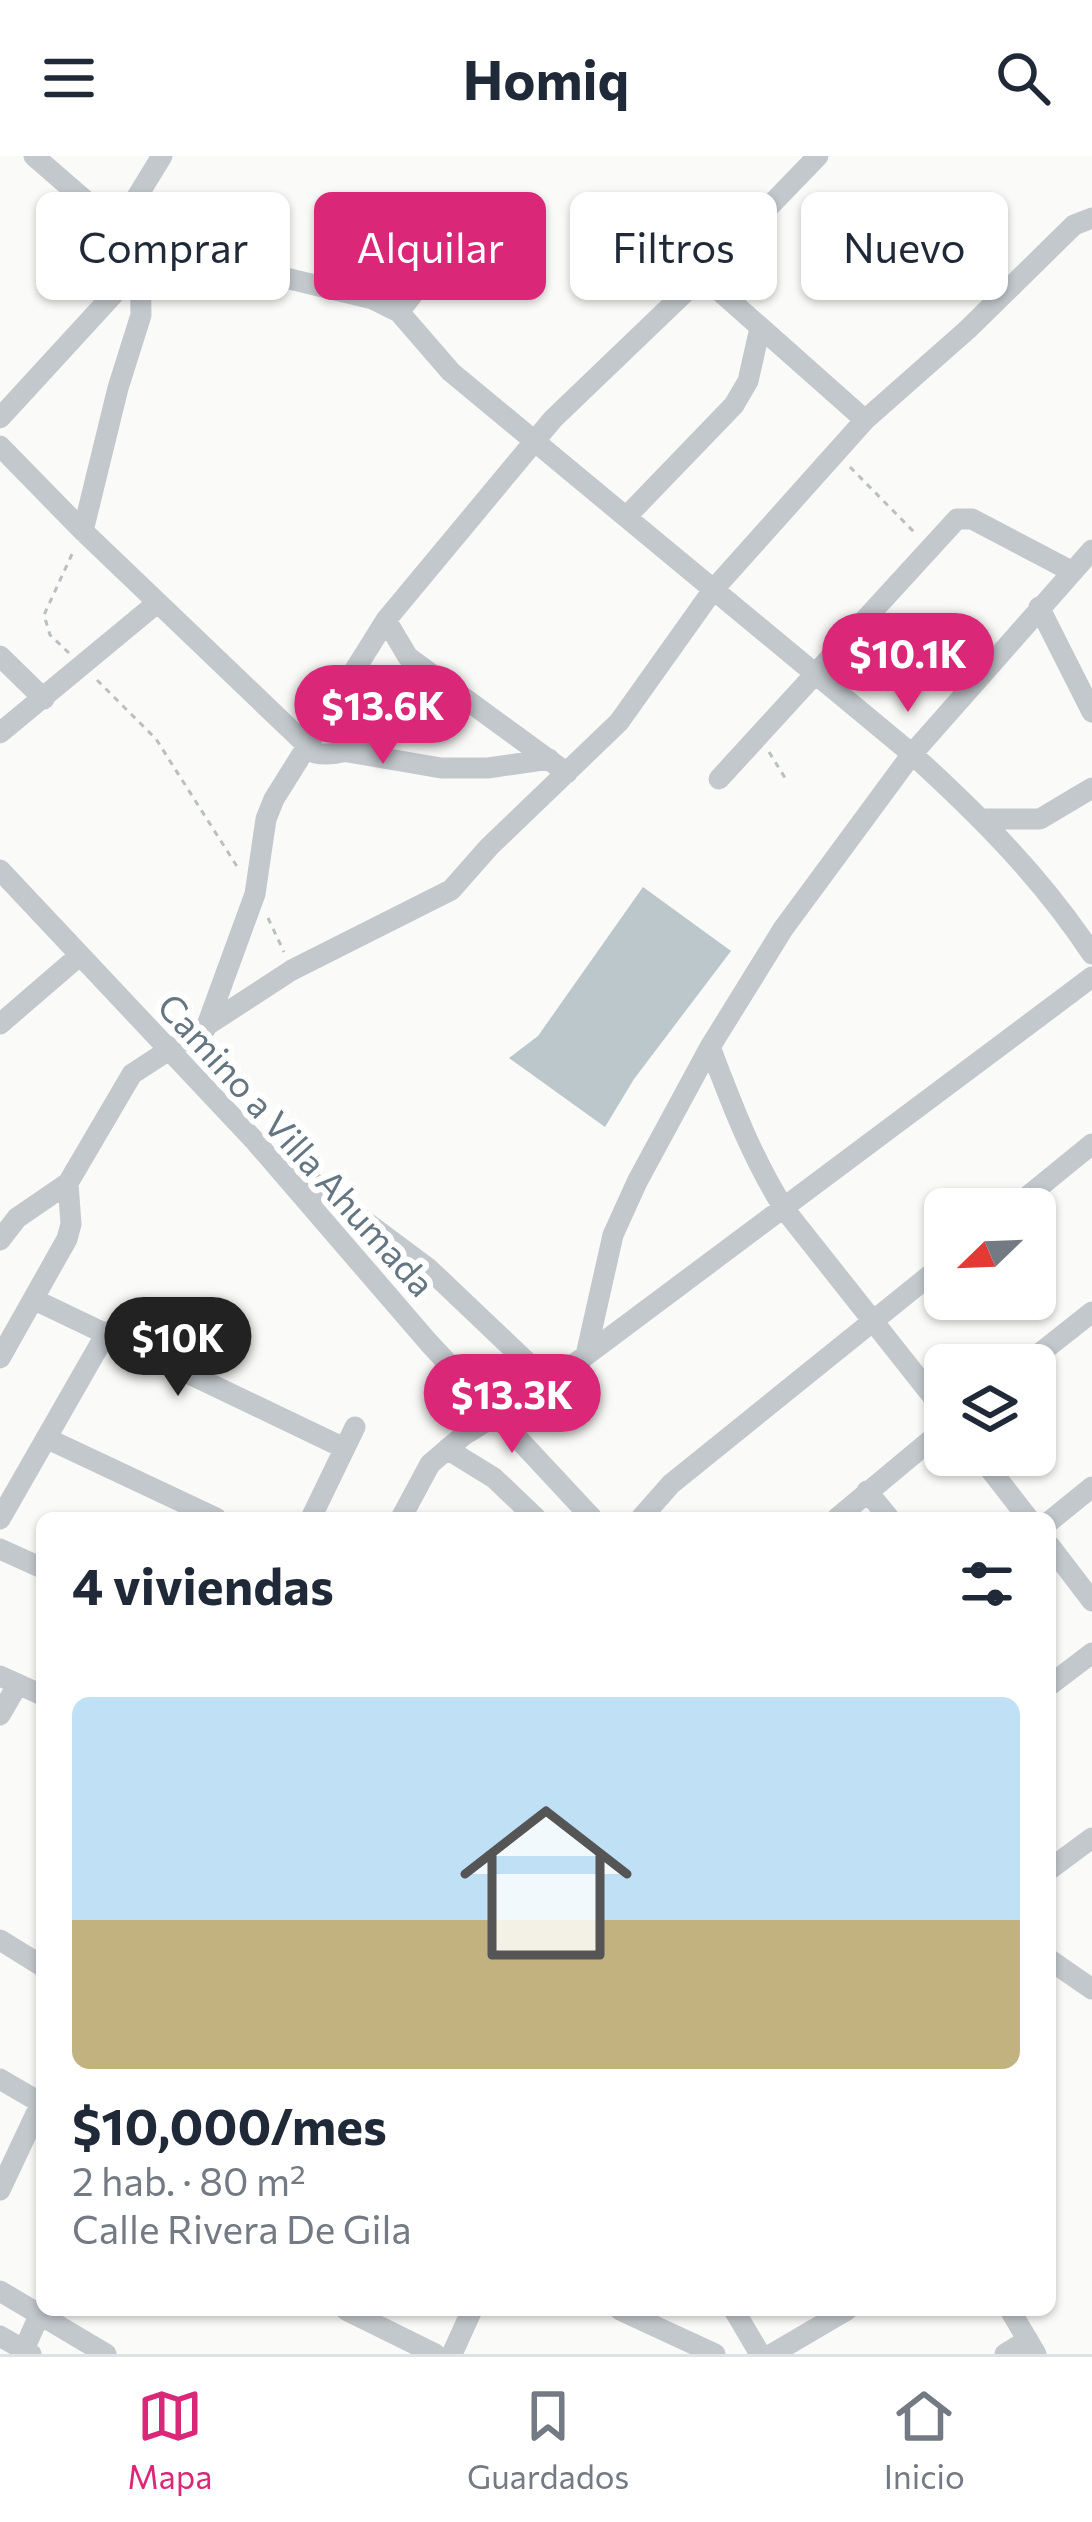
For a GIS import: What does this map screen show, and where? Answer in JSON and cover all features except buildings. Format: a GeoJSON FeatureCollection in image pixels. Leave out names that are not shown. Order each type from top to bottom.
{"type":"FeatureCollection","features":[{"type":"Feature","properties":{"kind":"street"},"geometry":{"type":"LineString","coordinates":[[34,156],[73,192]]}},
{"type":"Feature","properties":{"kind":"street"},"geometry":{"type":"LineString","coordinates":[[140,192],[162,156]]}},
{"type":"Feature","properties":{"kind":"street"},"geometry":{"type":"LineString","coordinates":[[777,198],[818,156]]}},
{"type":"Feature","properties":{"kind":"street"},"geometry":{"type":"LineString","coordinates":[[0,1240],[9,1214],[68,1183],[132,1075],[292,970],[441,897],[558,766],[619,722],[712,590],[865,420],[967,330],[1074,225],[1092,218]]}},
{"type":"Feature","properties":{"kind":"street"},"geometry":{"type":"LineString","coordinates":[[290,278],[373,299],[399,312],[451,373],[913,754],[984,819],[1069,919],[1092,954]]}},
{"type":"Feature","properties":{"kind":"street"},"geometry":{"type":"LineString","coordinates":[[0,418],[108,300]]}},
{"type":"Feature","properties":{"kind":"street"},"geometry":{"type":"LineString","coordinates":[[83,531],[143,300]]}},
{"type":"Feature","properties":{"kind":"street"},"geometry":{"type":"LineString","coordinates":[[399,312],[408,300]]}},
{"type":"Feature","properties":{"kind":"street"},"geometry":{"type":"LineString","coordinates":[[206,1028],[255,894],[266,819],[305,746],[386,620],[570,400],[677,300]]}},
{"type":"Feature","properties":{"kind":"street"},"geometry":{"type":"LineString","coordinates":[[726,300],[865,420]]}},
{"type":"Feature","properties":{"kind":"street"},"geometry":{"type":"LineString","coordinates":[[626,517],[734,405],[748,381],[760,328]]}},
{"type":"Feature","properties":{"kind":"street"},"geometry":{"type":"LineString","coordinates":[[0,446],[305,746],[324,755],[346,752],[455,690]]}},
{"type":"Feature","properties":{"kind":"street"},"geometry":{"type":"LineString","coordinates":[[719,779],[951,523],[973,518],[1071,571]]}},
{"type":"Feature","properties":{"kind":"street"},"geometry":{"type":"LineString","coordinates":[[586,1355],[613,1235],[637,1182],[710,1047],[783,929],[913,754],[1092,550]]}},
{"type":"Feature","properties":{"kind":"street"},"geometry":{"type":"LineString","coordinates":[[0,733],[157,603]]}},
{"type":"Feature","properties":{"kind":"street"},"geometry":{"type":"LineString","coordinates":[[1039,607],[1092,712]]}},
{"type":"Feature","properties":{"kind":"street"},"geometry":{"type":"LineString","coordinates":[[386,620],[408,657],[558,766]]}},
{"type":"Feature","properties":{"kind":"street"},"geometry":{"type":"LineString","coordinates":[[0,656],[44,699]]}},
{"type":"Feature","properties":{"kind":"street"},"geometry":{"type":"LineString","coordinates":[[346,752],[441,768],[558,766]]}},
{"type":"Feature","properties":{"kind":"street"},"geometry":{"type":"LineString","coordinates":[[984,819],[1040,819],[1092,788]]}},
{"type":"Feature","properties":{"kind":"street","name":"Camino a Villa Ahumada"},"geometry":{"type":"LineString","coordinates":[[0,870],[254,1140],[495,1416],[586,1512]]}},
{"type":"Feature","properties":{"kind":"street"},"geometry":{"type":"LineString","coordinates":[[0,1024],[79,956]]}},
{"type":"Feature","properties":{"kind":"street"},"geometry":{"type":"LineString","coordinates":[[404,1512],[430,1463],[447,1449],[549,1383],[1092,977]]}},
{"type":"Feature","properties":{"kind":"street"},"geometry":{"type":"LineString","coordinates":[[710,1047],[748,1148],[785,1210],[924,1384]]}},
{"type":"Feature","properties":{"kind":"street"},"geometry":{"type":"LineString","coordinates":[[254,1140],[429,1269],[549,1383]]}},
{"type":"Feature","properties":{"kind":"street"},"geometry":{"type":"LineString","coordinates":[[1038,1188],[1092,1144]]}},
{"type":"Feature","properties":{"kind":"street"},"geometry":{"type":"LineString","coordinates":[[0,1358],[68,1239],[68,1183]]}},
{"type":"Feature","properties":{"kind":"street"},"geometry":{"type":"LineString","coordinates":[[646,1512],[671,1484],[924,1280]]}},
{"type":"Feature","properties":{"kind":"street"},"geometry":{"type":"LineString","coordinates":[[35,1300],[344,1448]]}},
{"type":"Feature","properties":{"kind":"street"},"geometry":{"type":"LineString","coordinates":[[1052,1344],[1092,1312]]}},
{"type":"Feature","properties":{"kind":"street"},"geometry":{"type":"LineString","coordinates":[[0,1519],[107,1333]]}},
{"type":"Feature","properties":{"kind":"street"},"geometry":{"type":"LineString","coordinates":[[314,1512],[355,1427]]}},
{"type":"Feature","properties":{"kind":"street"},"geometry":{"type":"LineString","coordinates":[[46,1438],[203,1512]]}},
{"type":"Feature","properties":{"kind":"street"},"geometry":{"type":"LineString","coordinates":[[843,1512],[924,1445]]}},
{"type":"Feature","properties":{"kind":"street"},"geometry":{"type":"LineString","coordinates":[[447,1449],[494,1478],[530,1512]]}},
{"type":"Feature","properties":{"kind":"street"},"geometry":{"type":"LineString","coordinates":[[995,1476],[1023,1512]]}},
{"type":"Feature","properties":{"kind":"street"},"geometry":{"type":"LineString","coordinates":[[1056,1516],[1092,1487]]}},
{"type":"Feature","properties":{"kind":"street"},"geometry":{"type":"LineString","coordinates":[[867,1491],[884,1512]]}},
{"type":"Feature","properties":{"kind":"street"},"geometry":{"type":"LineString","coordinates":[[0,1549],[36,1565]]}},
{"type":"Feature","properties":{"kind":"street"},"geometry":{"type":"LineString","coordinates":[[1056,1554],[1092,1600]]}},
{"type":"Feature","properties":{"kind":"street"},"geometry":{"type":"LineString","coordinates":[[1056,1680],[1092,1653]]}},
{"type":"Feature","properties":{"kind":"street"},"geometry":{"type":"LineString","coordinates":[[0,1714],[9,1680]]}},
{"type":"Feature","properties":{"kind":"street"},"geometry":{"type":"LineString","coordinates":[[1056,1865],[1092,1838]]}},
{"type":"Feature","properties":{"kind":"street"},"geometry":{"type":"LineString","coordinates":[[0,1940],[36,1962]]}},
{"type":"Feature","properties":{"kind":"street"},"geometry":{"type":"LineString","coordinates":[[1056,1964],[1092,1989]]}},
{"type":"Feature","properties":{"kind":"street"},"geometry":{"type":"LineString","coordinates":[[0,2078],[36,2099]]}},
{"type":"Feature","properties":{"kind":"street"},"geometry":{"type":"LineString","coordinates":[[0,2190],[36,2113]]}},
{"type":"Feature","properties":{"kind":"street"},"geometry":{"type":"LineString","coordinates":[[0,2291],[36,2309]]}},
{"type":"Feature","properties":{"kind":"street"},"geometry":{"type":"LineString","coordinates":[[0,2336],[25,2353],[39,2316]]}},
{"type":"Feature","properties":{"kind":"street"},"geometry":{"type":"LineString","coordinates":[[47,2316],[106,2354]]}},
{"type":"Feature","properties":{"kind":"street"},"geometry":{"type":"LineString","coordinates":[[358,2316],[435,2354]]}},
{"type":"Feature","properties":{"kind":"street"},"geometry":{"type":"LineString","coordinates":[[452,2354],[469,2316]]}},
{"type":"Feature","properties":{"kind":"street"},"geometry":{"type":"LineString","coordinates":[[633,2316],[715,2354]]}},
{"type":"Feature","properties":{"kind":"street"},"geometry":{"type":"LineString","coordinates":[[738,2316],[760,2354]]}},
{"type":"Feature","properties":{"kind":"street"},"geometry":{"type":"LineString","coordinates":[[772,2354],[837,2316]]}},
{"type":"Feature","properties":{"kind":"street"},"geometry":{"type":"LineString","coordinates":[[1005,2354],[1032,2347],[1014,2316]]}},
{"type":"Feature","properties":{"kind":"path"},"geometry":{"type":"LineString","coordinates":[[836,452],[929,547]]}},
{"type":"Feature","properties":{"kind":"path"},"geometry":{"type":"LineString","coordinates":[[83,531],[44,615],[50,635],[157,739],[255,894],[292,970]]}},
{"type":"Feature","properties":{"kind":"path"},"geometry":{"type":"LineString","coordinates":[[759,735],[787,781]]}},
{"type":"Feature","properties":{"kind":"shaded area"},"geometry":{"type":"Polygon","coordinates":[[[643,887],[731,951],[634,1079],[605,1127],[509,1058],[538,1036],[643,887]]]}}]}
